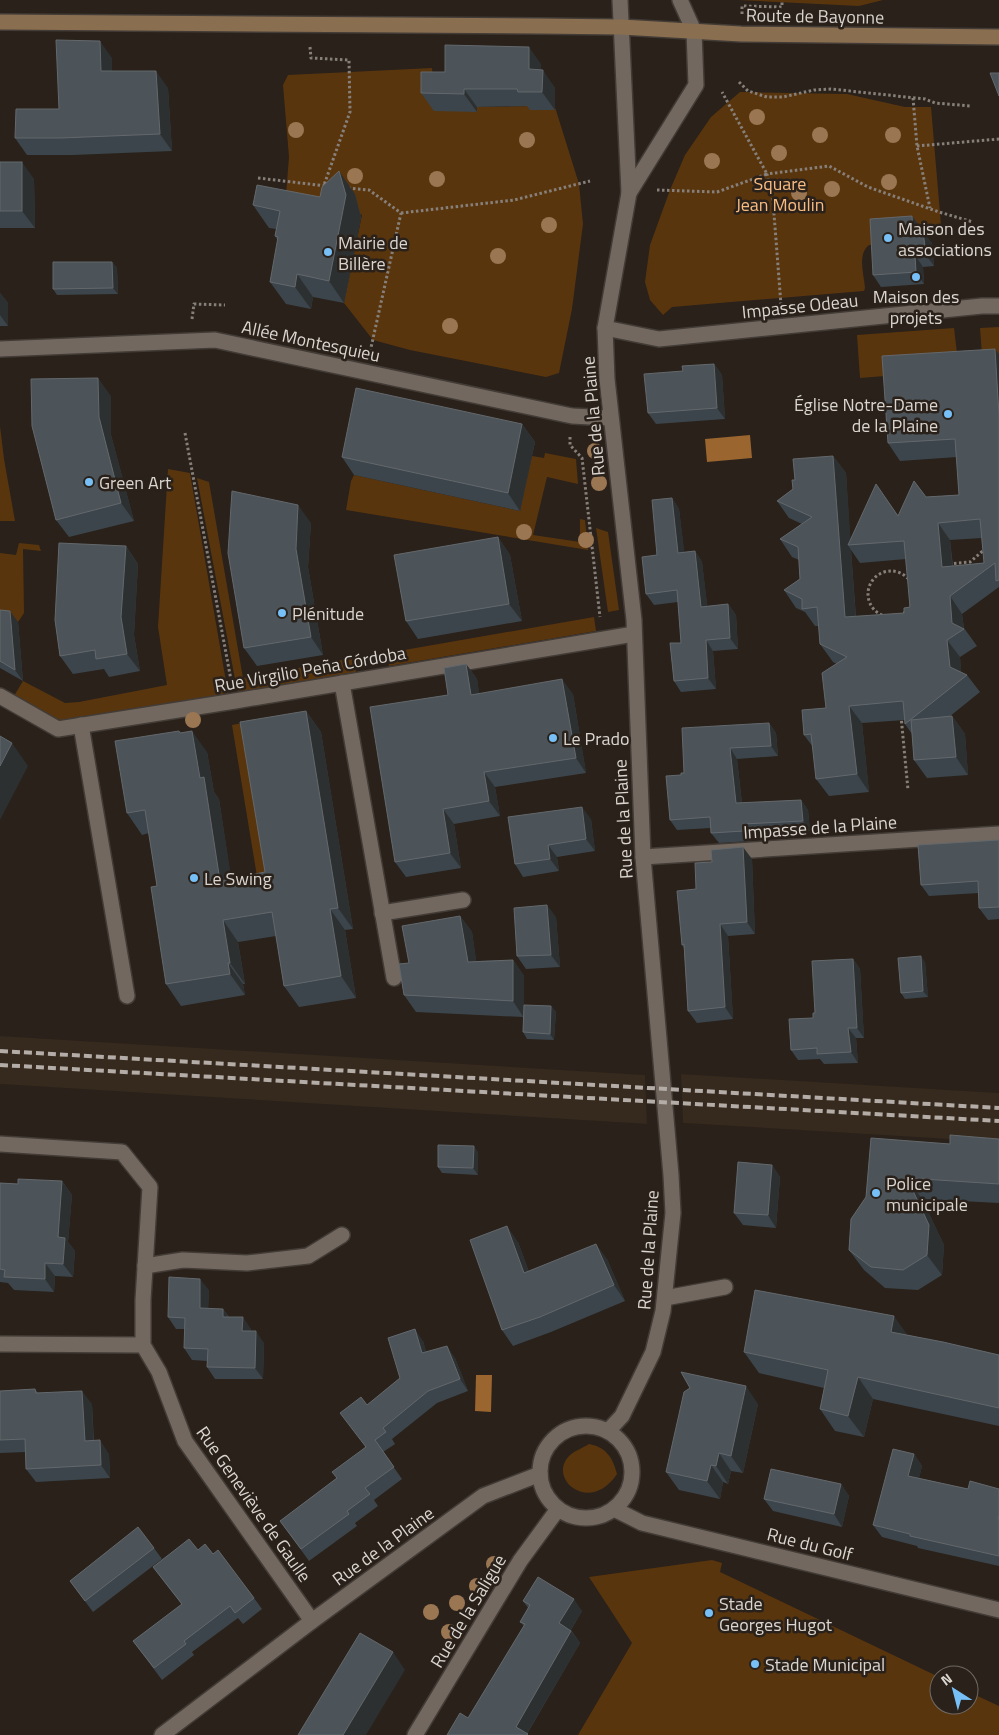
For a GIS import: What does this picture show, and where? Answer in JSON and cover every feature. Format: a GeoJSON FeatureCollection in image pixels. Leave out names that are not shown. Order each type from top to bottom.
{"type":"FeatureCollection","features":[{"type":"Feature","properties":{"kind":"main road","name":"Route de Bayonne"},"geometry":{"type":"LineString","coordinates":[[0,22],[621,27],[741,34],[999,37]]}},
{"type":"Feature","properties":{"kind":"street","name":"Rue de la Plaine"},"geometry":{"type":"LineString","coordinates":[[608,1430],[622,1416],[653,1352],[663,1311],[673,1213],[643,857],[634,620],[610,418],[605,328],[629,193],[620,0]]}},
{"type":"Feature","properties":{"kind":"street"},"geometry":{"type":"LineString","coordinates":[[680,0],[694,31]]}},
{"type":"Feature","properties":{"kind":"street","name":"Rue de la Plaine"},"geometry":{"type":"LineString","coordinates":[[629,193],[696,85],[694,31]]}},
{"type":"Feature","properties":{"kind":"street","name":"Impasse Odeau"},"geometry":{"type":"LineString","coordinates":[[605,328],[659,339],[982,306],[999,306]]}},
{"type":"Feature","properties":{"kind":"street","name":"Allée Montesquieu"},"geometry":{"type":"LineString","coordinates":[[0,349],[215,340],[572,416],[610,418]]}},
{"type":"Feature","properties":{"kind":"street","name":"Rue Virgilio Peña Córdoba"},"geometry":{"type":"LineString","coordinates":[[0,696],[58,729],[634,634]]}},
{"type":"Feature","properties":{"kind":"street"},"geometry":{"type":"LineString","coordinates":[[342,683],[394,978]]}},
{"type":"Feature","properties":{"kind":"street"},"geometry":{"type":"LineString","coordinates":[[82,725],[127,996]]}},
{"type":"Feature","properties":{"kind":"street","name":"Impasse de la Plaine"},"geometry":{"type":"LineString","coordinates":[[643,857],[999,834]]}},
{"type":"Feature","properties":{"kind":"street"},"geometry":{"type":"LineString","coordinates":[[382,914],[463,900]]}},
{"type":"Feature","properties":{"kind":"street"},"geometry":{"type":"LineString","coordinates":[[0,1144],[122,1152],[150,1187],[143,1344],[0,1344]]}},
{"type":"Feature","properties":{"kind":"street"},"geometry":{"type":"LineString","coordinates":[[145,1266],[183,1260],[247,1263],[308,1256],[342,1235]]}},
{"type":"Feature","properties":{"kind":"street"},"geometry":{"type":"LineString","coordinates":[[664,1298],[725,1287]]}},
{"type":"Feature","properties":{"kind":"street","name":"Rue Geneviève de Gaulle"},"geometry":{"type":"LineString","coordinates":[[143,1344],[159,1372],[185,1442],[312,1621]]}},
{"type":"Feature","properties":{"kind":"street"},"geometry":{"type":"LineString","coordinates":[[595,1426],[608,1430],[620,1440],[628,1453],[632,1468],[631,1483],[625,1498],[614,1509],[601,1516],[586,1518],[571,1516],[558,1509],[548,1500],[542,1488],[541,1460],[546,1447],[567,1429],[595,1426]]}},
{"type":"Feature","properties":{"kind":"street","name":"Rue de la Plaine"},"geometry":{"type":"LineString","coordinates":[[162,1735],[312,1621],[483,1496],[540,1474]]}},
{"type":"Feature","properties":{"kind":"street","name":"Rue de la Saligue"},"geometry":{"type":"LineString","coordinates":[[414,1735],[520,1561],[558,1509]]}},
{"type":"Feature","properties":{"kind":"street","name":"Rue du Golf"},"geometry":{"type":"LineString","coordinates":[[614,1509],[642,1523],[996,1609]]}},
{"type":"Feature","properties":{"kind":"path"},"geometry":{"type":"LineString","coordinates":[[309,24],[311,58],[349,60],[350,112],[324,185]]}},
{"type":"Feature","properties":{"kind":"path"},"geometry":{"type":"LineString","coordinates":[[739,82],[748,91],[767,97],[783,97],[814,90],[831,89],[970,106]]}},
{"type":"Feature","properties":{"kind":"path"},"geometry":{"type":"LineString","coordinates":[[722,92],[767,174],[774,201],[783,327]]}},
{"type":"Feature","properties":{"kind":"path"},"geometry":{"type":"LineString","coordinates":[[913,98],[917,146],[930,208]]}},
{"type":"Feature","properties":{"kind":"path"},"geometry":{"type":"LineString","coordinates":[[917,146],[999,138]]}},
{"type":"Feature","properties":{"kind":"path"},"geometry":{"type":"LineString","coordinates":[[656,190],[717,192],[767,174],[829,166],[868,187],[973,222]]}},
{"type":"Feature","properties":{"kind":"path"},"geometry":{"type":"LineString","coordinates":[[258,178],[333,186]]}},
{"type":"Feature","properties":{"kind":"path"},"geometry":{"type":"LineString","coordinates":[[342,187],[369,190],[401,212],[514,200],[590,181]]}},
{"type":"Feature","properties":{"kind":"path"},"geometry":{"type":"LineString","coordinates":[[366,372],[401,212]]}},
{"type":"Feature","properties":{"kind":"path"},"geometry":{"type":"LineString","coordinates":[[191,325],[194,304],[225,305]]}},
{"type":"Feature","properties":{"kind":"path"},"geometry":{"type":"LineString","coordinates":[[185,433],[231,683]]}},
{"type":"Feature","properties":{"kind":"path"},"geometry":{"type":"LineString","coordinates":[[570,434],[570,445],[582,458],[600,618]]}},
{"type":"Feature","properties":{"kind":"path"},"geometry":{"type":"LineString","coordinates":[[944,565],[970,562],[988,547]]}},
{"type":"Feature","properties":{"kind":"path"},"geometry":{"type":"LineString","coordinates":[[887,571],[895,571],[908,578],[914,591],[911,605],[906,611],[892,616],[884,616],[872,606],[869,600],[870,584],[874,578],[887,571]]}},
{"type":"Feature","properties":{"kind":"path"},"geometry":{"type":"LineString","coordinates":[[908,578],[913,572]]}},
{"type":"Feature","properties":{"kind":"path"},"geometry":{"type":"LineString","coordinates":[[892,616],[893,626]]}},
{"type":"Feature","properties":{"kind":"path"},"geometry":{"type":"LineString","coordinates":[[900,713],[908,790]]}},
{"type":"Feature","properties":{"kind":"shaded area"},"geometry":{"type":"Polygon","coordinates":[[[750,435],[752,458],[707,462],[705,439],[750,435]]]}},
{"type":"Feature","properties":{"kind":"shaded area"},"geometry":{"type":"Polygon","coordinates":[[[0,1036],[645,1075],[647,1124],[0,1084],[0,1036]]]}},
{"type":"Feature","properties":{"kind":"shaded area"},"geometry":{"type":"Polygon","coordinates":[[[681,1074],[999,1093],[999,1142],[683,1123],[681,1074]]]}},
{"type":"Feature","properties":{"kind":"shaded area"},"geometry":{"type":"Polygon","coordinates":[[[476,1375],[492,1375],[491,1412],[475,1411],[476,1375]]]}},
{"type":"Feature","properties":{"kind":"green space"},"geometry":{"type":"Polygon","coordinates":[[[738,0],[883,0],[859,6],[738,0]]]}},
{"type":"Feature","properties":{"kind":"green space"},"geometry":{"type":"Polygon","coordinates":[[[432,68],[434,90],[476,112],[477,107],[530,106],[553,110],[555,107],[579,184],[583,224],[572,309],[559,373],[546,377],[410,350],[373,340],[344,303],[362,215],[344,203],[341,206],[286,195],[289,157],[283,85],[288,75],[432,68]]]}},
{"type":"Feature","properties":{"kind":"green space","name":"Square Jean Moulin"},"geometry":{"type":"Polygon","coordinates":[[[740,92],[847,94],[905,107],[931,107],[941,225],[920,227],[879,245],[869,245],[865,249],[862,259],[864,291],[672,307],[663,315],[650,300],[645,282],[650,245],[685,155],[711,117],[740,92]]]}},
{"type":"Feature","properties":{"kind":"green space"},"geometry":{"type":"Polygon","coordinates":[[[999,327],[999,367],[983,368],[980,328],[999,327]]]}},
{"type":"Feature","properties":{"kind":"green space"},"geometry":{"type":"Polygon","coordinates":[[[954,328],[959,370],[860,378],[857,335],[954,328]]]}},
{"type":"Feature","properties":{"kind":"green space"},"geometry":{"type":"Polygon","coordinates":[[[0,426],[4,459],[15,521],[0,521],[0,426]]]}},
{"type":"Feature","properties":{"kind":"green space"},"geometry":{"type":"Polygon","coordinates":[[[545,453],[576,459],[578,484],[547,477],[533,535],[580,542],[580,519],[585,520],[588,550],[346,510],[351,481],[354,475],[520,511],[532,456],[544,458],[545,453]]]}},
{"type":"Feature","properties":{"kind":"green space"},"geometry":{"type":"Polygon","coordinates":[[[168,469],[190,473],[228,693],[69,722],[57,721],[14,696],[23,681],[65,703],[167,685],[158,627],[168,469]]]}},
{"type":"Feature","properties":{"kind":"green space"},"geometry":{"type":"Polygon","coordinates":[[[197,478],[209,482],[243,678],[353,658],[356,672],[238,692],[197,478]]]}},
{"type":"Feature","properties":{"kind":"green space"},"geometry":{"type":"Polygon","coordinates":[[[596,528],[608,532],[619,610],[608,612],[596,528]]]}},
{"type":"Feature","properties":{"kind":"green space"},"geometry":{"type":"Polygon","coordinates":[[[19,543],[39,545],[41,551],[23,549],[24,613],[18,622],[0,621],[0,553],[16,555],[19,543]]]}},
{"type":"Feature","properties":{"kind":"green space"},"geometry":{"type":"Polygon","coordinates":[[[594,617],[596,631],[389,666],[387,653],[594,617]]]}},
{"type":"Feature","properties":{"kind":"green space"},"geometry":{"type":"Polygon","coordinates":[[[252,721],[286,927],[266,931],[232,725],[252,721]]]}},
{"type":"Feature","properties":{"kind":"green space"},"geometry":{"type":"Polygon","coordinates":[[[589,1444],[595,1445],[608,1454],[617,1474],[606,1486],[595,1492],[584,1492],[575,1489],[567,1483],[563,1474],[564,1465],[569,1456],[589,1444]]]}},
{"type":"Feature","properties":{"kind":"green space","name":"Stade Municipal"},"geometry":{"type":"Polygon","coordinates":[[[712,1560],[722,1563],[720,1572],[929,1672],[929,1715],[979,1715],[979,1697],[999,1706],[999,1735],[578,1735],[632,1643],[589,1577],[712,1560]]]}},
{"type":"Feature","properties":{"kind":"building"},"geometry":{"type":"Polygon","coordinates":[[[56,40],[100,41],[101,71],[156,71],[160,134],[15,138],[16,109],[59,109],[56,40]]]}},
{"type":"Feature","properties":{"kind":"building"},"geometry":{"type":"Polygon","coordinates":[[[445,45],[529,47],[529,69],[543,70],[542,92],[518,92],[517,89],[464,89],[464,94],[421,93],[421,72],[445,72],[445,45]]]}},
{"type":"Feature","properties":{"kind":"building"},"geometry":{"type":"Polygon","coordinates":[[[990,73],[999,73],[999,96],[990,73]]]}},
{"type":"Feature","properties":{"kind":"building"},"geometry":{"type":"Polygon","coordinates":[[[0,162],[22,162],[22,211],[0,211],[0,162]]]}},
{"type":"Feature","properties":{"kind":"building"},"geometry":{"type":"Polygon","coordinates":[[[339,171],[346,195],[329,281],[297,274],[295,287],[270,282],[278,237],[275,236],[280,211],[253,205],[257,185],[320,197],[322,187],[339,171]]]}},
{"type":"Feature","properties":{"kind":"building"},"geometry":{"type":"Polygon","coordinates":[[[912,216],[913,232],[923,231],[926,255],[915,255],[916,272],[873,275],[870,219],[912,216]]]}},
{"type":"Feature","properties":{"kind":"building"},"geometry":{"type":"Polygon","coordinates":[[[53,262],[112,262],[113,288],[53,289],[53,262]]]}},
{"type":"Feature","properties":{"kind":"building"},"geometry":{"type":"Polygon","coordinates":[[[995,349],[999,415],[999,580],[996,581],[995,563],[950,596],[952,623],[964,629],[947,640],[950,667],[967,675],[905,724],[903,701],[849,706],[857,774],[816,779],[811,734],[804,735],[802,710],[826,708],[822,673],[847,657],[820,644],[817,607],[802,609],[802,599],[784,590],[800,579],[798,547],[780,539],[812,517],[777,501],[793,489],[792,480],[795,480],[793,459],[833,456],[845,617],[904,613],[904,608],[910,607],[904,541],[848,545],[876,484],[898,516],[914,481],[926,497],[959,495],[955,439],[888,443],[882,356],[995,349]],[[980,519],[938,523],[942,567],[984,563],[980,519]]]}},
{"type":"Feature","properties":{"kind":"building"},"geometry":{"type":"Polygon","coordinates":[[[714,364],[717,408],[648,413],[644,374],[683,371],[682,366],[714,364]]]}},
{"type":"Feature","properties":{"kind":"building","name":"Green Art"},"geometry":{"type":"Polygon","coordinates":[[[98,378],[99,417],[121,503],[56,520],[32,426],[31,379],[98,378]]]}},
{"type":"Feature","properties":{"kind":"building"},"geometry":{"type":"Polygon","coordinates":[[[356,388],[522,424],[508,493],[342,457],[356,388]]]}},
{"type":"Feature","properties":{"kind":"building","name":"Plénitude"},"geometry":{"type":"Polygon","coordinates":[[[232,491],[298,505],[296,549],[311,637],[244,648],[228,553],[232,491]]]}},
{"type":"Feature","properties":{"kind":"building"},"geometry":{"type":"Polygon","coordinates":[[[672,498],[678,553],[695,551],[701,607],[728,604],[730,638],[706,640],[708,678],[674,681],[670,643],[681,643],[677,590],[646,594],[642,557],[657,555],[652,500],[672,498]]]}},
{"type":"Feature","properties":{"kind":"building","name":"Plénitude"},"geometry":{"type":"Polygon","coordinates":[[[498,537],[509,604],[406,621],[394,555],[498,537]]]}},
{"type":"Feature","properties":{"kind":"building"},"geometry":{"type":"Polygon","coordinates":[[[59,543],[126,546],[121,617],[127,654],[96,659],[95,650],[60,656],[55,620],[59,543]]]}},
{"type":"Feature","properties":{"kind":"building"},"geometry":{"type":"Polygon","coordinates":[[[0,610],[10,611],[15,670],[0,661],[0,610]]]}},
{"type":"Feature","properties":{"kind":"building"},"geometry":{"type":"Polygon","coordinates":[[[466,664],[471,695],[562,679],[576,758],[484,772],[489,801],[443,809],[450,853],[395,862],[370,707],[448,695],[444,668],[466,664]]]}},
{"type":"Feature","properties":{"kind":"building"},"geometry":{"type":"Polygon","coordinates":[[[306,711],[338,908],[330,909],[341,976],[284,986],[272,912],[223,920],[230,974],[166,984],[151,887],[157,886],[145,810],[127,813],[115,741],[179,731],[180,733],[192,731],[200,778],[204,777],[220,881],[265,872],[240,722],[306,711]]]}},
{"type":"Feature","properties":{"kind":"building"},"geometry":{"type":"Polygon","coordinates":[[[952,716],[956,757],[914,760],[911,720],[952,716]]]}},
{"type":"Feature","properties":{"kind":"building"},"geometry":{"type":"Polygon","coordinates":[[[769,723],[771,746],[730,748],[736,803],[801,800],[803,821],[743,824],[744,831],[711,833],[710,817],[670,820],[666,776],[684,773],[682,728],[769,723]]]}},
{"type":"Feature","properties":{"kind":"building"},"geometry":{"type":"Polygon","coordinates":[[[0,736],[12,743],[0,766],[0,736]]]}},
{"type":"Feature","properties":{"kind":"building"},"geometry":{"type":"Polygon","coordinates":[[[582,807],[586,839],[548,845],[550,859],[515,864],[508,817],[582,807]]]}},
{"type":"Feature","properties":{"kind":"building"},"geometry":{"type":"Polygon","coordinates":[[[999,840],[999,907],[979,908],[978,881],[921,885],[918,845],[999,840]]]}},
{"type":"Feature","properties":{"kind":"building"},"geometry":{"type":"Polygon","coordinates":[[[743,847],[747,922],[720,924],[725,1007],[688,1011],[684,944],[682,945],[677,891],[696,889],[695,863],[712,862],[711,850],[743,847]]]}},
{"type":"Feature","properties":{"kind":"building"},"geometry":{"type":"Polygon","coordinates":[[[547,905],[551,955],[517,956],[514,908],[547,905]]]}},
{"type":"Feature","properties":{"kind":"building"},"geometry":{"type":"Polygon","coordinates":[[[460,916],[468,962],[513,960],[513,1001],[404,995],[399,964],[409,963],[402,926],[460,916]]]}},
{"type":"Feature","properties":{"kind":"building"},"geometry":{"type":"Polygon","coordinates":[[[921,956],[923,991],[901,993],[898,958],[921,956]]]}},
{"type":"Feature","properties":{"kind":"building"},"geometry":{"type":"Polygon","coordinates":[[[853,959],[857,1028],[848,1028],[851,1052],[817,1054],[817,1048],[791,1050],[789,1019],[813,1018],[813,1013],[815,1013],[812,961],[853,959]]]}},
{"type":"Feature","properties":{"kind":"building"},"geometry":{"type":"Polygon","coordinates":[[[524,1005],[551,1006],[550,1034],[523,1032],[524,1005]]]}},
{"type":"Feature","properties":{"kind":"building"},"geometry":{"type":"Polygon","coordinates":[[[950,1135],[999,1139],[999,1184],[907,1178],[929,1225],[927,1255],[903,1270],[871,1267],[849,1250],[851,1219],[866,1197],[871,1138],[950,1144],[950,1135]]]}},
{"type":"Feature","properties":{"kind":"building"},"geometry":{"type":"Polygon","coordinates":[[[438,1145],[474,1146],[473,1168],[438,1167],[438,1145]]]}},
{"type":"Feature","properties":{"kind":"building"},"geometry":{"type":"Polygon","coordinates":[[[738,1162],[772,1165],[768,1215],[734,1213],[738,1162]]]}},
{"type":"Feature","properties":{"kind":"building"},"geometry":{"type":"Polygon","coordinates":[[[18,1179],[62,1181],[58,1237],[65,1238],[63,1264],[45,1263],[45,1279],[4,1277],[5,1270],[0,1269],[0,1183],[18,1184],[18,1179]]]}},
{"type":"Feature","properties":{"kind":"building"},"geometry":{"type":"Polygon","coordinates":[[[507,1226],[524,1273],[596,1244],[614,1285],[540,1317],[502,1330],[470,1240],[507,1226]]]}},
{"type":"Feature","properties":{"kind":"building"},"geometry":{"type":"Polygon","coordinates":[[[169,1277],[200,1279],[200,1308],[223,1309],[223,1317],[243,1317],[242,1331],[256,1331],[255,1368],[207,1367],[208,1349],[184,1348],[185,1318],[168,1317],[169,1277]]]}},
{"type":"Feature","properties":{"kind":"building"},"geometry":{"type":"Polygon","coordinates":[[[755,1290],[894,1316],[891,1332],[999,1355],[999,1408],[858,1377],[848,1416],[820,1409],[828,1370],[744,1352],[755,1290]]]}},
{"type":"Feature","properties":{"kind":"building"},"geometry":{"type":"Polygon","coordinates":[[[415,1329],[422,1353],[447,1346],[460,1379],[428,1391],[383,1428],[386,1432],[375,1440],[394,1467],[365,1488],[370,1494],[347,1511],[349,1514],[301,1549],[280,1521],[337,1478],[332,1472],[366,1447],[340,1413],[361,1397],[367,1405],[400,1378],[388,1338],[415,1329]]]}},
{"type":"Feature","properties":{"kind":"building"},"geometry":{"type":"Polygon","coordinates":[[[681,1372],[746,1386],[731,1456],[719,1453],[716,1466],[711,1465],[707,1481],[666,1472],[684,1392],[690,1388],[681,1372]]]}},
{"type":"Feature","properties":{"kind":"building"},"geometry":{"type":"Polygon","coordinates":[[[35,1389],[36,1393],[82,1391],[85,1441],[100,1440],[101,1465],[26,1469],[25,1439],[0,1440],[0,1391],[35,1389]]]}},
{"type":"Feature","properties":{"kind":"building"},"geometry":{"type":"Polygon","coordinates":[[[893,1449],[914,1454],[908,1476],[968,1489],[970,1481],[999,1489],[999,1556],[910,1536],[910,1534],[873,1525],[893,1449]]]}},
{"type":"Feature","properties":{"kind":"building"},"geometry":{"type":"Polygon","coordinates":[[[771,1469],[841,1484],[834,1514],[764,1499],[771,1469]]]}},
{"type":"Feature","properties":{"kind":"building"},"geometry":{"type":"Polygon","coordinates":[[[138,1527],[154,1548],[85,1601],[70,1581],[138,1527]]]}},
{"type":"Feature","properties":{"kind":"building"},"geometry":{"type":"Polygon","coordinates":[[[189,1539],[198,1550],[205,1544],[213,1554],[218,1550],[254,1598],[235,1613],[230,1606],[184,1641],[186,1644],[154,1668],[133,1641],[182,1604],[153,1567],[189,1539]]]}},
{"type":"Feature","properties":{"kind":"building"},"geometry":{"type":"Polygon","coordinates":[[[538,1577],[574,1599],[559,1623],[571,1631],[516,1727],[528,1734],[447,1735],[460,1713],[468,1718],[525,1624],[520,1622],[530,1605],[523,1601],[538,1577]]]}},
{"type":"Feature","properties":{"kind":"building"},"geometry":{"type":"Polygon","coordinates":[[[360,1633],[393,1652],[343,1735],[298,1735],[360,1633]]]}},
{"type":"Feature","properties":{"kind":"railway"},"geometry":{"type":"LineString","coordinates":[[0,1051],[999,1108]]}},
{"type":"Feature","properties":{"kind":"railway"},"geometry":{"type":"LineString","coordinates":[[0,1065],[999,1121]]}},
{"type":"Feature","properties":{"kind":"place","name":"Maison des associations"},"geometry":{"type":"Point","coordinates":[888,238]}},
{"type":"Feature","properties":{"kind":"place","name":"Mairie de Billère"},"geometry":{"type":"Point","coordinates":[328,252]}},
{"type":"Feature","properties":{"kind":"place","name":"Maison des projets"},"geometry":{"type":"Point","coordinates":[916,277]}},
{"type":"Feature","properties":{"kind":"place","name":"Église Notre-Dame de la Plaine"},"geometry":{"type":"Point","coordinates":[948,414]}},
{"type":"Feature","properties":{"kind":"place","name":"Green Art"},"geometry":{"type":"Point","coordinates":[89,482]}},
{"type":"Feature","properties":{"kind":"place","name":"Plénitude"},"geometry":{"type":"Point","coordinates":[282,613]}},
{"type":"Feature","properties":{"kind":"place","name":"Le Prado"},"geometry":{"type":"Point","coordinates":[553,738]}},
{"type":"Feature","properties":{"kind":"place","name":"Le Swing"},"geometry":{"type":"Point","coordinates":[194,878]}},
{"type":"Feature","properties":{"kind":"place","name":"Police municipale"},"geometry":{"type":"Point","coordinates":[876,1193]}},
{"type":"Feature","properties":{"kind":"place","name":"Stade Georges Hugot"},"geometry":{"type":"Point","coordinates":[709,1613]}},
{"type":"Feature","properties":{"kind":"place","name":"Stade Municipal"},"geometry":{"type":"Point","coordinates":[755,1664]}}]}
